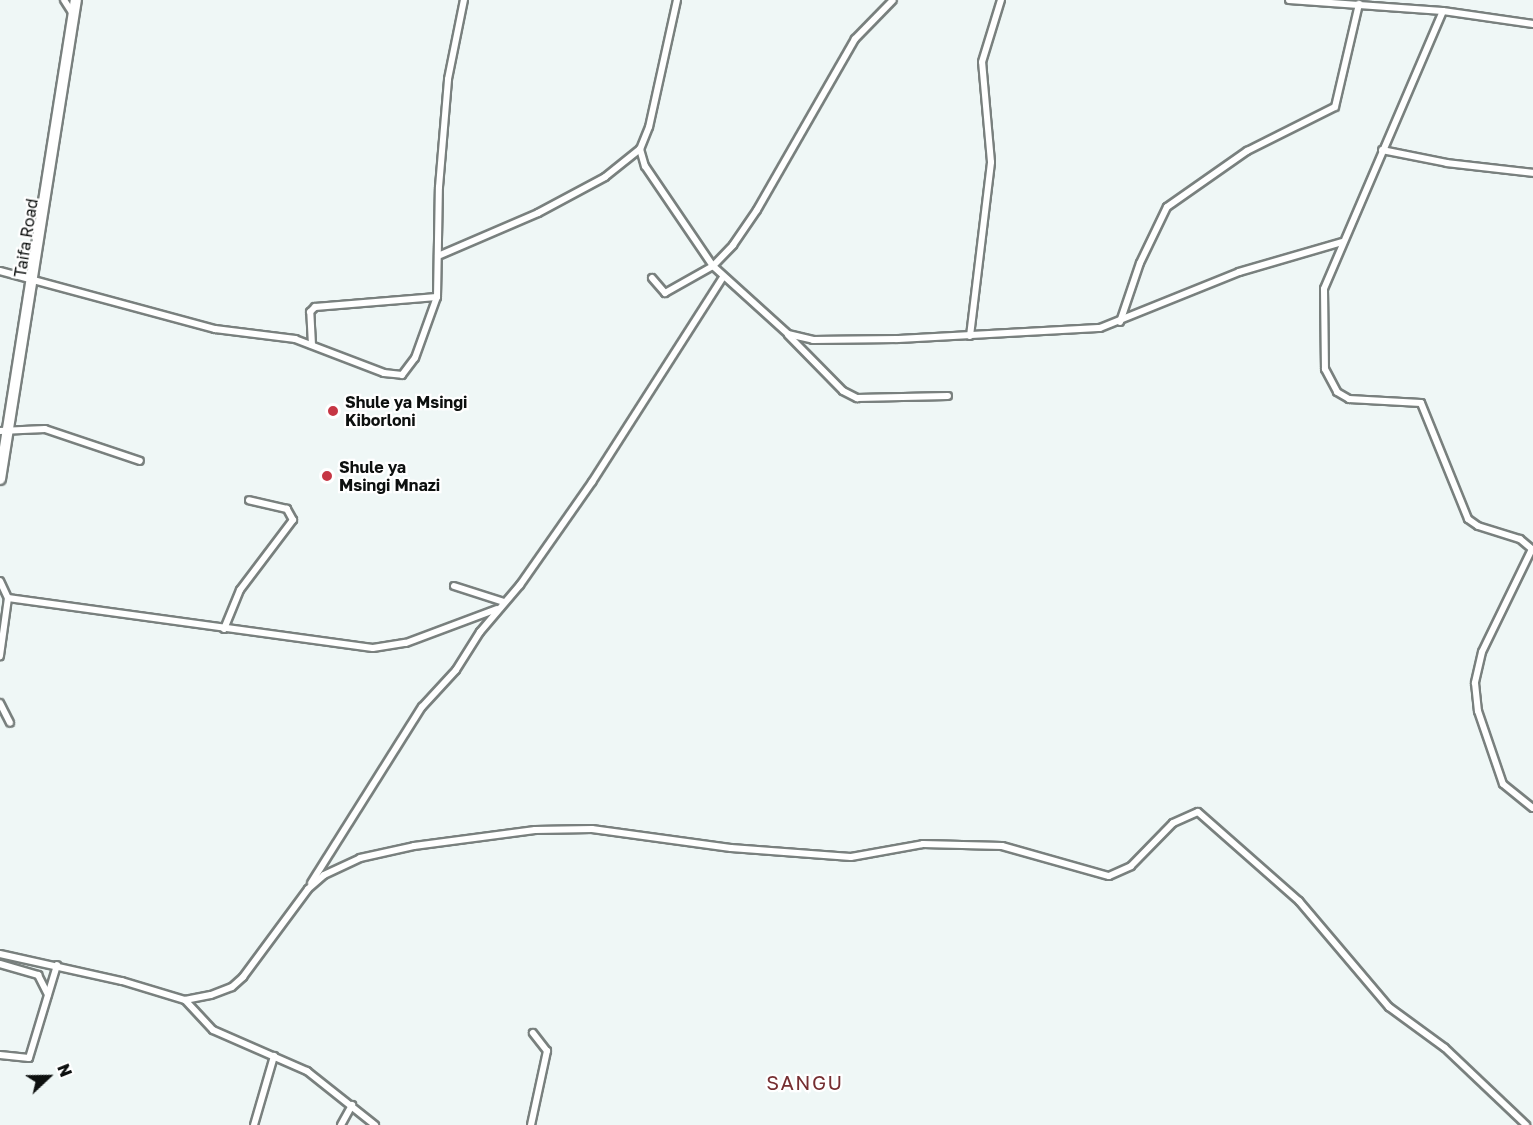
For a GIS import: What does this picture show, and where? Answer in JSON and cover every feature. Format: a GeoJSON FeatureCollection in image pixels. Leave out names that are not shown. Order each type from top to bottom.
{"type":"FeatureCollection","features":[{"type":"Feature","properties":{"kind":"highway","name":"Taifa Road"},"geometry":{"type":"LineString","coordinates":[[0,479],[4,430],[35,281],[76,0]]}},
{"type":"Feature","properties":{"kind":"street"},"geometry":{"type":"LineString","coordinates":[[64,0],[74,15]]}},
{"type":"Feature","properties":{"kind":"street"},"geometry":{"type":"LineString","coordinates":[[0,271],[206,327],[295,339],[384,374],[402,375],[415,357],[437,297],[448,79],[464,0]]}},
{"type":"Feature","properties":{"kind":"street"},"geometry":{"type":"LineString","coordinates":[[438,256],[538,213],[605,177],[640,149],[649,128],[677,0]]}},
{"type":"Feature","properties":{"kind":"street"},"geometry":{"type":"LineString","coordinates":[[652,278],[665,293],[713,266],[757,210],[855,39],[893,0]]}},
{"type":"Feature","properties":{"kind":"street"},"geometry":{"type":"LineString","coordinates":[[970,336],[991,162],[981,62],[1001,0]]}},
{"type":"Feature","properties":{"kind":"street"},"geometry":{"type":"LineString","coordinates":[[1289,0],[1443,11],[1533,24]]}},
{"type":"Feature","properties":{"kind":"street"},"geometry":{"type":"LineString","coordinates":[[1120,322],[1140,263],[1167,207],[1247,151],[1335,107],[1359,4]]}},
{"type":"Feature","properties":{"kind":"street"},"geometry":{"type":"LineString","coordinates":[[1443,11],[1400,117],[1382,150],[1324,289],[1323,350],[1330,383],[1349,399],[1421,403],[1468,519],[1478,526],[1520,539],[1532,549],[1482,652],[1475,684],[1478,711],[1503,784],[1533,808]]}},
{"type":"Feature","properties":{"kind":"street"},"geometry":{"type":"LineString","coordinates":[[640,149],[659,189],[713,266],[788,334],[843,391],[857,398],[948,396]]}},
{"type":"Feature","properties":{"kind":"street"},"geometry":{"type":"LineString","coordinates":[[1382,150],[1447,163],[1533,173]]}},
{"type":"Feature","properties":{"kind":"street"},"geometry":{"type":"LineString","coordinates":[[788,334],[813,340],[970,336],[1100,328],[1120,322],[1179,294],[1342,242]]}},
{"type":"Feature","properties":{"kind":"street"},"geometry":{"type":"LineString","coordinates":[[0,954],[57,966],[185,1000],[211,995],[232,987],[243,977],[308,889],[422,707],[456,670],[592,482],[723,277]]}},
{"type":"Feature","properties":{"kind":"street"},"geometry":{"type":"LineString","coordinates":[[312,345],[310,312],[315,306],[437,297]]}},
{"type":"Feature","properties":{"kind":"street"},"geometry":{"type":"LineString","coordinates":[[4,430],[45,429],[140,461]]}},
{"type":"Feature","properties":{"kind":"street"},"geometry":{"type":"LineString","coordinates":[[224,629],[240,590],[293,520],[287,509],[249,500]]}},
{"type":"Feature","properties":{"kind":"street"},"geometry":{"type":"LineString","coordinates":[[0,581],[8,598],[0,656]]}},
{"type":"Feature","properties":{"kind":"street"},"geometry":{"type":"LineString","coordinates":[[454,586],[504,602]]}},
{"type":"Feature","properties":{"kind":"street"},"geometry":{"type":"LineString","coordinates":[[8,598],[224,629],[302,635],[373,648],[406,643],[498,609]]}},
{"type":"Feature","properties":{"kind":"street"},"geometry":{"type":"LineString","coordinates":[[0,703],[10,723]]}},
{"type":"Feature","properties":{"kind":"street"},"geometry":{"type":"LineString","coordinates":[[308,889],[324,875],[360,858],[492,834],[592,829],[731,849],[851,857],[923,844],[1002,846],[1091,873],[1116,875],[1173,823],[1198,812],[1299,901],[1389,1007],[1445,1048],[1526,1125]]}},
{"type":"Feature","properties":{"kind":"street"},"geometry":{"type":"LineString","coordinates":[[0,964],[38,975],[49,995]]}},
{"type":"Feature","properties":{"kind":"street"},"geometry":{"type":"LineString","coordinates":[[0,1055],[29,1058],[57,966]]}},
{"type":"Feature","properties":{"kind":"street"},"geometry":{"type":"LineString","coordinates":[[185,1000],[213,1030],[315,1076],[375,1125]]}},
{"type":"Feature","properties":{"kind":"street"},"geometry":{"type":"LineString","coordinates":[[531,1125],[547,1051],[533,1033]]}},
{"type":"Feature","properties":{"kind":"street"},"geometry":{"type":"LineString","coordinates":[[254,1125],[274,1056]]}},
{"type":"Feature","properties":{"kind":"street"},"geometry":{"type":"LineString","coordinates":[[341,1125],[352,1105]]}},
{"type":"Feature","properties":{"kind":"place","name":"Shule ya Msingi Kiborloni"},"geometry":{"type":"Point","coordinates":[333,411]}},
{"type":"Feature","properties":{"kind":"place","name":"Shule ya Msingi Mnazi"},"geometry":{"type":"Point","coordinates":[327,476]}},
{"type":"Feature","properties":{"kind":"district","name":"SANGU"},"geometry":{"type":"Point","coordinates":[805,1082]}}]}
